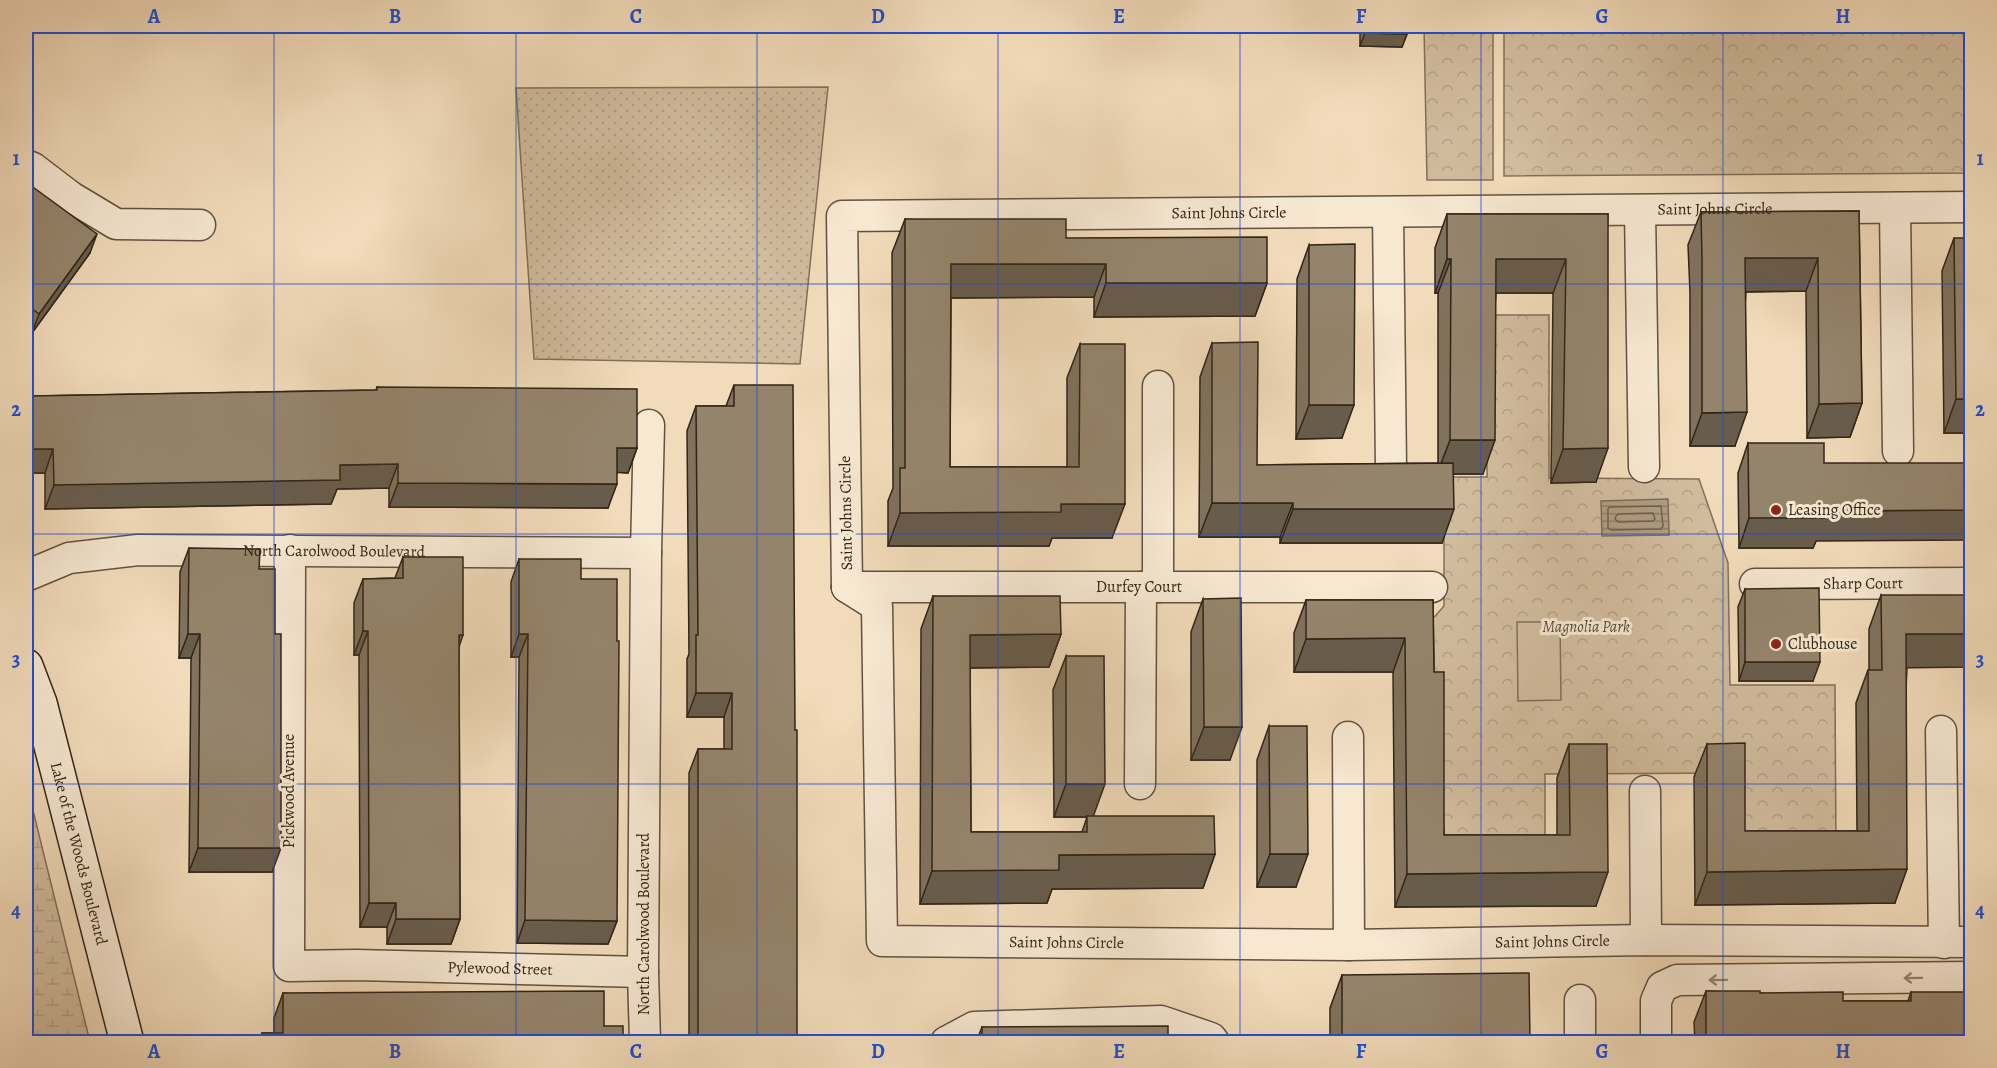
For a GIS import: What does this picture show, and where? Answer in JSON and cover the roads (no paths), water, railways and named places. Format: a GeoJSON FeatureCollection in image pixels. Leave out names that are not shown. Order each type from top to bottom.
{"type":"FeatureCollection","features":[{"type":"Feature","properties":{"kind":"street"},"geometry":{"type":"LineString","coordinates":[[26,165],[71,197],[116,224],[200,225]]}},
{"type":"Feature","properties":{"kind":"street","name":"Saint Johns Circle"},"geometry":{"type":"LineString","coordinates":[[1958,942],[1646,940],[1349,945],[882,941],[878,606],[847,588],[842,216],[1971,207]]}},
{"type":"Feature","properties":{"kind":"street"},"geometry":{"type":"LineString","coordinates":[[1895,208],[1898,451]]}},
{"type":"Feature","properties":{"kind":"street"},"geometry":{"type":"LineString","coordinates":[[1640,211],[1644,467]]}},
{"type":"Feature","properties":{"kind":"street"},"geometry":{"type":"LineString","coordinates":[[1388,213],[1391,468]]}},
{"type":"Feature","properties":{"kind":"street"},"geometry":{"type":"LineString","coordinates":[[1140,784],[1158,386]]}},
{"type":"Feature","properties":{"kind":"street","name":"North Carolwood Boulevard"},"geometry":{"type":"LineString","coordinates":[[645,1042],[643,972],[649,425]]}},
{"type":"Feature","properties":{"kind":"street","name":"North Carolwood Boulevard"},"geometry":{"type":"LineString","coordinates":[[26,576],[69,558],[138,550],[646,553]]}},
{"type":"Feature","properties":{"kind":"street","name":"Pickwood Avenue"},"geometry":{"type":"LineString","coordinates":[[290,550],[289,966],[356,965]]}},
{"type":"Feature","properties":{"kind":"street","name":"Sharp Court"},"geometry":{"type":"LineString","coordinates":[[1755,584],[1971,583]]}},
{"type":"Feature","properties":{"kind":"street","name":"Durfey Court"},"geometry":{"type":"LineString","coordinates":[[847,588],[1432,587]]}},
{"type":"Feature","properties":{"kind":"street","name":"Lake of the Woods Boulevard"},"geometry":{"type":"LineString","coordinates":[[26,666],[40,703],[127,1042]]}},
{"type":"Feature","properties":{"kind":"street"},"geometry":{"type":"LineString","coordinates":[[1941,731],[1958,942]]}},
{"type":"Feature","properties":{"kind":"street"},"geometry":{"type":"LineString","coordinates":[[1348,736],[1349,945]]}},
{"type":"Feature","properties":{"kind":"street"},"geometry":{"type":"LineString","coordinates":[[1645,791],[1646,940]]}},
{"type":"Feature","properties":{"kind":"street","name":"Pylewood Street"},"geometry":{"type":"LineString","coordinates":[[356,965],[643,972]]}},
{"type":"Feature","properties":{"kind":"street"},"geometry":{"type":"LineString","coordinates":[[1656,1042],[1656,1001],[1662,987],[1677,980],[1971,977]]}},
{"type":"Feature","properties":{"kind":"street"},"geometry":{"type":"LineString","coordinates":[[1580,1000],[1580,1042]]}},
{"type":"Feature","properties":{"kind":"street"},"geometry":{"type":"LineString","coordinates":[[946,1042],[974,1027],[1161,1021],[1211,1038],[1214,1042]]}},
{"type":"Feature","properties":{"kind":"water"},"geometry":{"type":"Polygon","coordinates":[[[1668,499],[1669,535],[1602,536],[1601,501],[1668,499]]]}},
{"type":"Feature","properties":{"kind":"place","name":"Leasing Office"},"geometry":{"type":"Point","coordinates":[1776,510]}},
{"type":"Feature","properties":{"kind":"place","name":"Clubhouse"},"geometry":{"type":"Point","coordinates":[1776,644]}},
{"type":"Feature","properties":{"kind":"park label","name":"Magnolia Park"},"geometry":{"type":"Point","coordinates":[1586,627]}}]}
